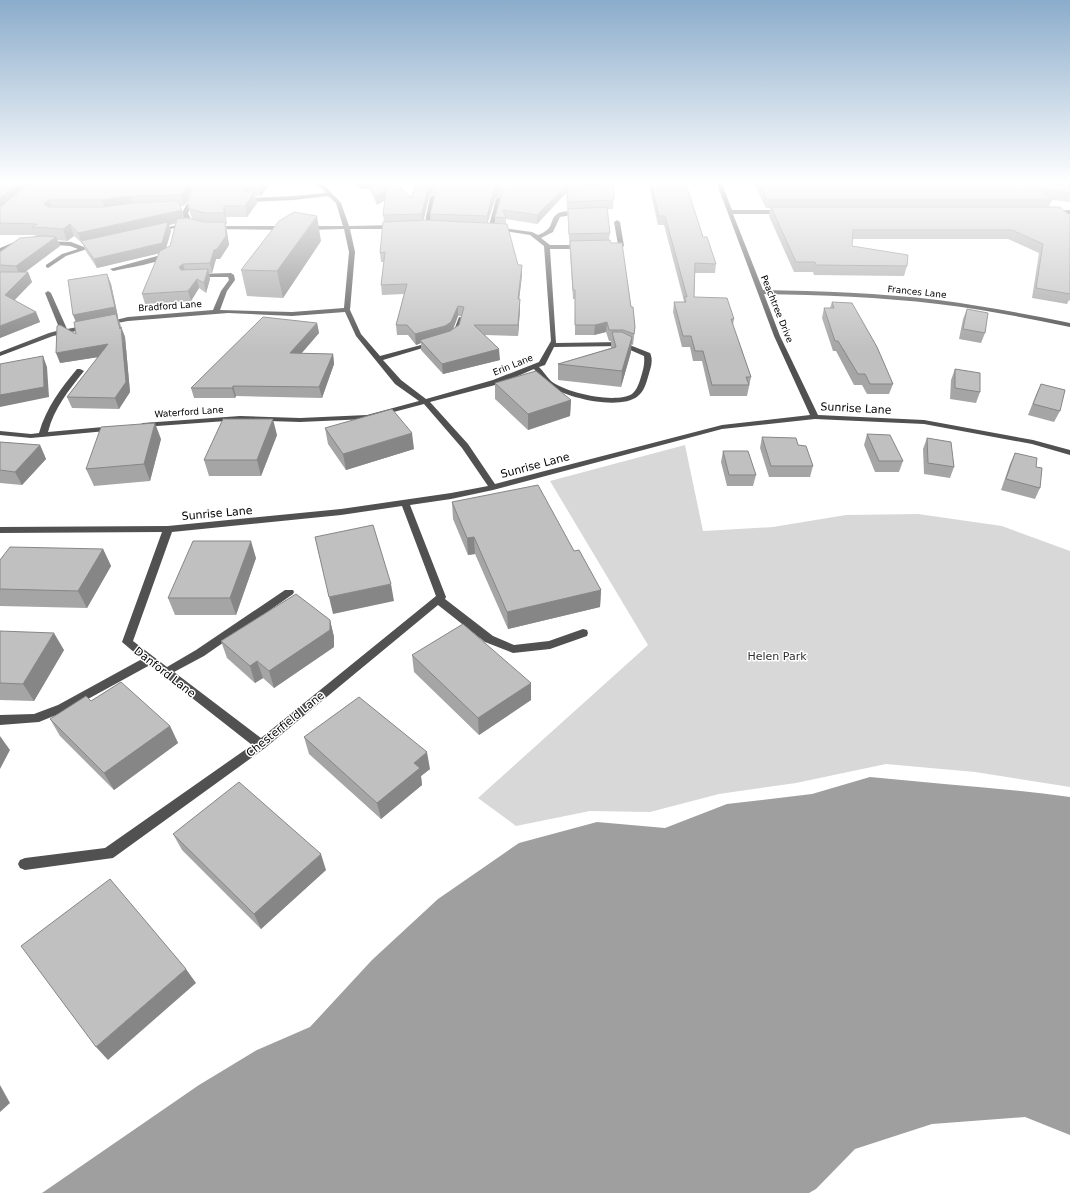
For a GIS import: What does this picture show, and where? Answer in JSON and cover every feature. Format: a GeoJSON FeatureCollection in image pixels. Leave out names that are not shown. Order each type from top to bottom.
{"type":"FeatureCollection","features":[{"type":"Feature","properties":{"kind":"street"},"geometry":{"type":"LineString","coordinates":[[349,240],[352,252],[347,310],[358,334],[398,382],[426,402],[465,446],[493,487]]}},
{"type":"Feature","properties":{"kind":"street"},"geometry":{"type":"LineString","coordinates":[[538,240],[547,247],[592,247]]}},
{"type":"Feature","properties":{"kind":"street"},"geometry":{"type":"LineString","coordinates":[[607,247],[620,246],[619,240]]}},
{"type":"Feature","properties":{"kind":"street","name":"Peachtree Drive"},"geometry":{"type":"LineString","coordinates":[[740,240],[777,336],[815,416]]}},
{"type":"Feature","properties":{"kind":"street"},"geometry":{"type":"LineString","coordinates":[[36,243],[71,244],[82,248]]}},
{"type":"Feature","properties":{"kind":"street"},"geometry":{"type":"LineString","coordinates":[[48,266],[64,255],[82,248],[104,243]]}},
{"type":"Feature","properties":{"kind":"street"},"geometry":{"type":"LineString","coordinates":[[0,250],[14,244],[29,244]]}},
{"type":"Feature","properties":{"kind":"street","name":"Erin Lane"},"geometry":{"type":"LineString","coordinates":[[426,402],[496,382],[542,363],[554,341],[547,247]]}},
{"type":"Feature","properties":{"kind":"street"},"geometry":{"type":"LineString","coordinates":[[113,269],[160,258],[169,254],[170,250]]}},
{"type":"Feature","properties":{"kind":"street"},"geometry":{"type":"LineString","coordinates":[[186,277],[230,275],[232,280],[224,291],[216,312]]}},
{"type":"Feature","properties":{"kind":"street","name":"Frances Lane"},"geometry":{"type":"LineString","coordinates":[[760,292],[840,294],[920,300],[1019,314],[1070,324]]}},
{"type":"Feature","properties":{"kind":"street"},"geometry":{"type":"LineString","coordinates":[[48,293],[64,332]]}},
{"type":"Feature","properties":{"kind":"street","name":"Bradford Lane"},"geometry":{"type":"LineString","coordinates":[[0,354],[51,334],[128,318],[216,312],[292,314],[347,310]]}},
{"type":"Feature","properties":{"kind":"street"},"geometry":{"type":"LineString","coordinates":[[379,359],[445,340],[456,334],[461,318]]}},
{"type":"Feature","properties":{"kind":"street"},"geometry":{"type":"LineString","coordinates":[[535,366],[548,382],[565,391],[581,396],[625,399],[635,395],[641,389],[649,361],[647,355],[622,344],[552,345]]}},
{"type":"Feature","properties":{"kind":"street"},"geometry":{"type":"LineString","coordinates":[[43,434],[46,420],[65,387],[80,371]]}},
{"type":"Feature","properties":{"kind":"street","name":"Waterford Lane"},"geometry":{"type":"LineString","coordinates":[[136,426],[182,421],[240,418],[300,420],[367,417],[426,402]]}},
{"type":"Feature","properties":{"kind":"street","name":"Sunrise Lane"},"geometry":{"type":"LineString","coordinates":[[0,530],[168,529],[341,512],[451,496],[493,487],[722,427],[815,416],[924,422],[1033,442],[1070,453]]}},
{"type":"Feature","properties":{"kind":"street"},"geometry":{"type":"LineString","coordinates":[[0,433],[31,436],[121,427]]}},
{"type":"Feature","properties":{"kind":"street"},"geometry":{"type":"LineString","coordinates":[[405,502],[441,597],[438,598],[489,639],[513,649],[550,645],[583,633]]}},
{"type":"Feature","properties":{"kind":"street","name":"Danford Lane"},"geometry":{"type":"LineString","coordinates":[[168,529],[127,642],[261,745]]}},
{"type":"Feature","properties":{"kind":"street"},"geometry":{"type":"LineString","coordinates":[[166,672],[200,653],[289,592]]}},
{"type":"Feature","properties":{"kind":"street","name":"Chesterfield Lane"},"geometry":{"type":"LineString","coordinates":[[25,864],[108,854],[261,745],[438,598]]}},
{"type":"Feature","properties":{"kind":"street"},"geometry":{"type":"LineString","coordinates":[[0,720],[35,719],[62,708],[150,660]]}},
{"type":"Feature","properties":{"kind":"green space","name":"Helen Park"},"geometry":{"type":"Polygon","coordinates":[[[685,445],[703,531],[773,527],[846,515],[918,514],[1002,526],[1070,551],[1070,787],[975,772],[886,764],[796,783],[719,794],[650,812],[590,811],[516,826],[478,798],[648,645],[550,481],[685,445]]]}},
{"type":"Feature","properties":{"kind":"shaded area"},"geometry":{"type":"Polygon","coordinates":[[[870,777],[1070,797],[1070,1135],[1025,1117],[932,1124],[855,1149],[816,1189],[809,1193],[42,1193],[199,1085],[257,1050],[310,1027],[372,960],[438,899],[519,843],[597,822],[665,828],[727,804],[812,794],[870,777]]]}},
{"type":"Feature","properties":{"kind":"building"},"geometry":{"type":"Polygon","coordinates":[[[18,240],[52,240],[16,266],[0,265],[0,252],[18,240]]]}},
{"type":"Feature","properties":{"kind":"building"},"geometry":{"type":"Polygon","coordinates":[[[87,240],[163,240],[162,243],[94,259],[81,241],[87,240]]]}},
{"type":"Feature","properties":{"kind":"building"},"geometry":{"type":"Polygon","coordinates":[[[172,240],[223,240],[217,249],[214,250],[210,263],[183,264],[179,267],[181,270],[208,269],[204,283],[197,279],[188,291],[142,294],[160,251],[170,246],[172,240]]]}},
{"type":"Feature","properties":{"kind":"building"},"geometry":{"type":"Polygon","coordinates":[[[265,240],[300,240],[277,271],[241,270],[265,240]]]}},
{"type":"Feature","properties":{"kind":"building"},"geometry":{"type":"Polygon","coordinates":[[[381,240],[511,240],[518,265],[522,265],[518,299],[520,299],[518,325],[474,325],[499,349],[442,364],[420,340],[450,331],[459,325],[464,307],[458,306],[451,322],[445,326],[415,334],[407,325],[396,325],[407,284],[381,285],[385,252],[380,253],[381,240]]]}},
{"type":"Feature","properties":{"kind":"building"},"geometry":{"type":"Polygon","coordinates":[[[610,240],[611,243],[622,243],[631,307],[633,307],[635,327],[634,334],[623,330],[609,330],[607,322],[595,325],[575,325],[575,290],[573,290],[570,241],[610,240]]]}},
{"type":"Feature","properties":{"kind":"building"},"geometry":{"type":"Polygon","coordinates":[[[671,240],[708,240],[716,264],[695,263],[694,297],[727,298],[734,319],[731,319],[751,377],[746,377],[749,385],[712,385],[703,351],[695,351],[691,336],[683,336],[674,302],[686,302],[684,297],[687,297],[671,240]]]}},
{"type":"Feature","properties":{"kind":"building"},"geometry":{"type":"Polygon","coordinates":[[[786,240],[852,240],[852,246],[908,255],[907,266],[816,265],[815,262],[796,262],[786,240]]]}},
{"type":"Feature","properties":{"kind":"building"},"geometry":{"type":"Polygon","coordinates":[[[1033,240],[1070,240],[1070,294],[1036,288],[1043,244],[1033,240]]]}},
{"type":"Feature","properties":{"kind":"building"},"geometry":{"type":"Polygon","coordinates":[[[0,272],[28,272],[5,295],[36,312],[0,326],[0,272]]]}},
{"type":"Feature","properties":{"kind":"building"},"geometry":{"type":"Polygon","coordinates":[[[107,274],[115,307],[73,315],[68,280],[107,274]]]}},
{"type":"Feature","properties":{"kind":"building"},"geometry":{"type":"Polygon","coordinates":[[[832,302],[852,303],[877,347],[893,384],[870,384],[865,374],[858,374],[838,341],[835,341],[824,308],[834,308],[832,302]]]}},
{"type":"Feature","properties":{"kind":"building"},"geometry":{"type":"Polygon","coordinates":[[[967,309],[988,313],[985,333],[963,329],[967,309]]]}},
{"type":"Feature","properties":{"kind":"building"},"geometry":{"type":"Polygon","coordinates":[[[116,314],[120,329],[121,327],[126,382],[115,398],[67,397],[108,344],[56,353],[57,326],[60,325],[76,334],[74,322],[116,314]]]}},
{"type":"Feature","properties":{"kind":"building"},"geometry":{"type":"Polygon","coordinates":[[[263,317],[317,323],[290,353],[333,354],[319,387],[233,386],[232,388],[191,388],[263,317]]]}},
{"type":"Feature","properties":{"kind":"building"},"geometry":{"type":"Polygon","coordinates":[[[612,332],[622,332],[632,337],[622,371],[558,364],[616,347],[612,332]]]}},
{"type":"Feature","properties":{"kind":"building"},"geometry":{"type":"Polygon","coordinates":[[[43,356],[44,387],[0,395],[0,364],[43,356]]]}},
{"type":"Feature","properties":{"kind":"building"},"geometry":{"type":"Polygon","coordinates":[[[955,369],[980,373],[980,392],[955,388],[955,369]]]}},
{"type":"Feature","properties":{"kind":"building"},"geometry":{"type":"Polygon","coordinates":[[[536,371],[571,400],[528,414],[495,383],[536,371]]]}},
{"type":"Feature","properties":{"kind":"building"},"geometry":{"type":"Polygon","coordinates":[[[1041,384],[1065,390],[1060,411],[1033,404],[1041,384]]]}},
{"type":"Feature","properties":{"kind":"building"},"geometry":{"type":"Polygon","coordinates":[[[392,409],[412,433],[343,454],[325,428],[392,409]]]}},
{"type":"Feature","properties":{"kind":"building"},"geometry":{"type":"Polygon","coordinates":[[[223,419],[273,419],[257,460],[204,460],[223,419]]]}},
{"type":"Feature","properties":{"kind":"building"},"geometry":{"type":"Polygon","coordinates":[[[155,423],[144,464],[86,469],[101,427],[155,423]]]}},
{"type":"Feature","properties":{"kind":"building"},"geometry":{"type":"Polygon","coordinates":[[[867,434],[890,435],[903,461],[879,461],[867,434]]]}},
{"type":"Feature","properties":{"kind":"building"},"geometry":{"type":"Polygon","coordinates":[[[762,437],[796,438],[798,445],[806,446],[813,466],[771,466],[762,437]]]}},
{"type":"Feature","properties":{"kind":"building"},"geometry":{"type":"Polygon","coordinates":[[[927,438],[951,442],[954,467],[928,463],[927,438]]]}},
{"type":"Feature","properties":{"kind":"building"},"geometry":{"type":"Polygon","coordinates":[[[0,442],[40,445],[15,472],[0,470],[0,442]]]}},
{"type":"Feature","properties":{"kind":"building"},"geometry":{"type":"Polygon","coordinates":[[[723,451],[748,451],[756,475],[729,475],[723,451]]]}},
{"type":"Feature","properties":{"kind":"building"},"geometry":{"type":"Polygon","coordinates":[[[1015,453],[1037,458],[1036,467],[1042,468],[1040,488],[1006,479],[1015,453]]]}},
{"type":"Feature","properties":{"kind":"building"},"geometry":{"type":"Polygon","coordinates":[[[538,485],[574,551],[579,550],[601,590],[507,612],[474,537],[467,538],[452,502],[538,485]]]}},
{"type":"Feature","properties":{"kind":"building"},"geometry":{"type":"Polygon","coordinates":[[[373,525],[391,584],[329,597],[315,537],[373,525]]]}},
{"type":"Feature","properties":{"kind":"building"},"geometry":{"type":"Polygon","coordinates":[[[193,541],[251,541],[230,598],[168,598],[193,541]]]}},
{"type":"Feature","properties":{"kind":"building"},"geometry":{"type":"Polygon","coordinates":[[[10,547],[103,549],[78,591],[0,589],[0,560],[10,547]]]}},
{"type":"Feature","properties":{"kind":"building"},"geometry":{"type":"Polygon","coordinates":[[[296,594],[330,620],[330,630],[269,671],[257,661],[250,666],[221,641],[296,594]]]}},
{"type":"Feature","properties":{"kind":"building"},"geometry":{"type":"Polygon","coordinates":[[[463,624],[531,683],[478,718],[412,655],[463,624]]]}},
{"type":"Feature","properties":{"kind":"building"},"geometry":{"type":"Polygon","coordinates":[[[0,631],[54,633],[23,684],[0,683],[0,631]]]}},
{"type":"Feature","properties":{"kind":"building"},"geometry":{"type":"Polygon","coordinates":[[[121,682],[170,726],[104,773],[50,719],[86,696],[91,701],[121,682]]]}},
{"type":"Feature","properties":{"kind":"building"},"geometry":{"type":"Polygon","coordinates":[[[359,697],[427,752],[414,763],[420,768],[377,803],[304,737],[359,697]]]}},
{"type":"Feature","properties":{"kind":"building"},"geometry":{"type":"Polygon","coordinates":[[[239,782],[321,854],[254,914],[173,834],[239,782]]]}},
{"type":"Feature","properties":{"kind":"building"},"geometry":{"type":"Polygon","coordinates":[[[110,879],[186,969],[96,1047],[21,946],[110,879]]]}}]}
